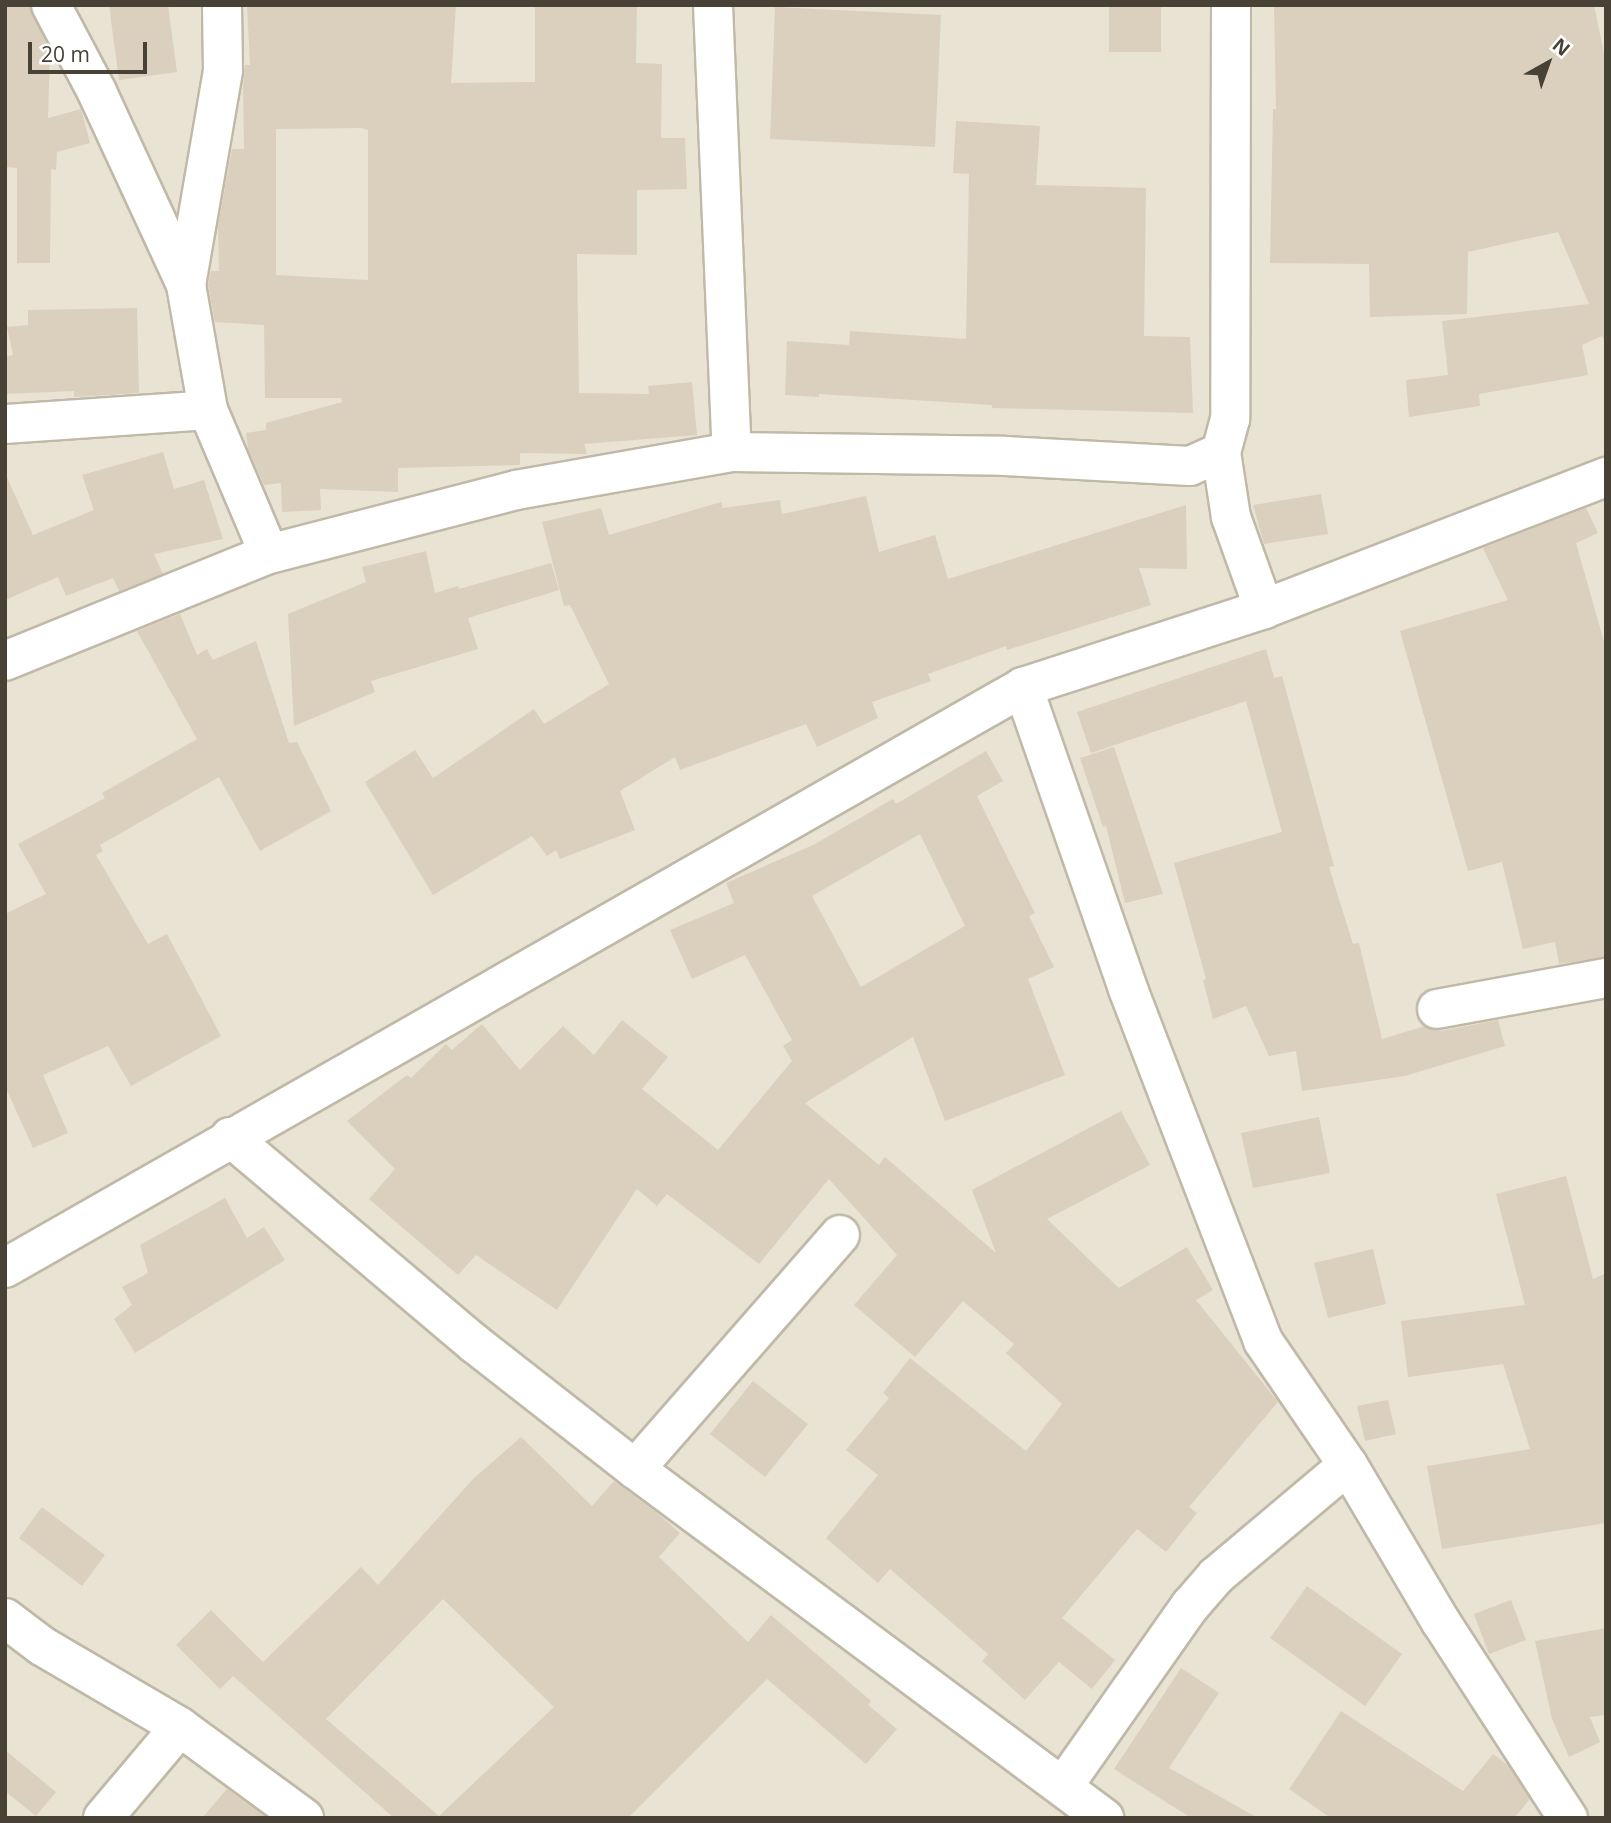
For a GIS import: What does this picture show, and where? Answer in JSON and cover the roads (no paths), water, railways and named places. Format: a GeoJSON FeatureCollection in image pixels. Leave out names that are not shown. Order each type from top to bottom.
{"type":"FeatureCollection","features":[{"type":"Feature","properties":{"kind":"street"},"geometry":{"type":"LineString","coordinates":[[51,5],[97,92],[186,285],[208,410],[269,554]]}},
{"type":"Feature","properties":{"kind":"street"},"geometry":{"type":"LineString","coordinates":[[186,285],[223,70],[222,5]]}},
{"type":"Feature","properties":{"kind":"street"},"geometry":{"type":"LineString","coordinates":[[713,5],[732,452]]}},
{"type":"Feature","properties":{"kind":"street"},"geometry":{"type":"LineString","coordinates":[[1231,5],[1230,419],[1221,452],[1231,517],[1264,609]]}},
{"type":"Feature","properties":{"kind":"street"},"geometry":{"type":"LineString","coordinates":[[5,424],[208,410]]}},
{"type":"Feature","properties":{"kind":"street"},"geometry":{"type":"LineString","coordinates":[[5,661],[269,554],[516,490],[732,452],[1005,456],[1190,466],[1221,452]]}},
{"type":"Feature","properties":{"kind":"street"},"geometry":{"type":"LineString","coordinates":[[5,1268],[230,1137],[1023,687],[1264,609],[1606,477]]}},
{"type":"Feature","properties":{"kind":"street"},"geometry":{"type":"LineString","coordinates":[[1023,687],[1128,989],[1263,1341],[1348,1465],[1441,1622],[1567,1818]]}},
{"type":"Feature","properties":{"kind":"street"},"geometry":{"type":"LineString","coordinates":[[1437,1009],[1606,978]]}},
{"type":"Feature","properties":{"kind":"street"},"geometry":{"type":"LineString","coordinates":[[230,1137],[475,1344],[635,1469],[1064,1785],[1104,1818]]}},
{"type":"Feature","properties":{"kind":"street"},"geometry":{"type":"LineString","coordinates":[[635,1469],[840,1235]]}},
{"type":"Feature","properties":{"kind":"street"},"geometry":{"type":"LineString","coordinates":[[1064,1785],[1190,1606],[1216,1576],[1348,1465]]}},
{"type":"Feature","properties":{"kind":"street"},"geometry":{"type":"LineString","coordinates":[[5,1618],[42,1646],[180,1727],[304,1818]]}},
{"type":"Feature","properties":{"kind":"street"},"geometry":{"type":"LineString","coordinates":[[103,1818],[180,1727]]}}]}
